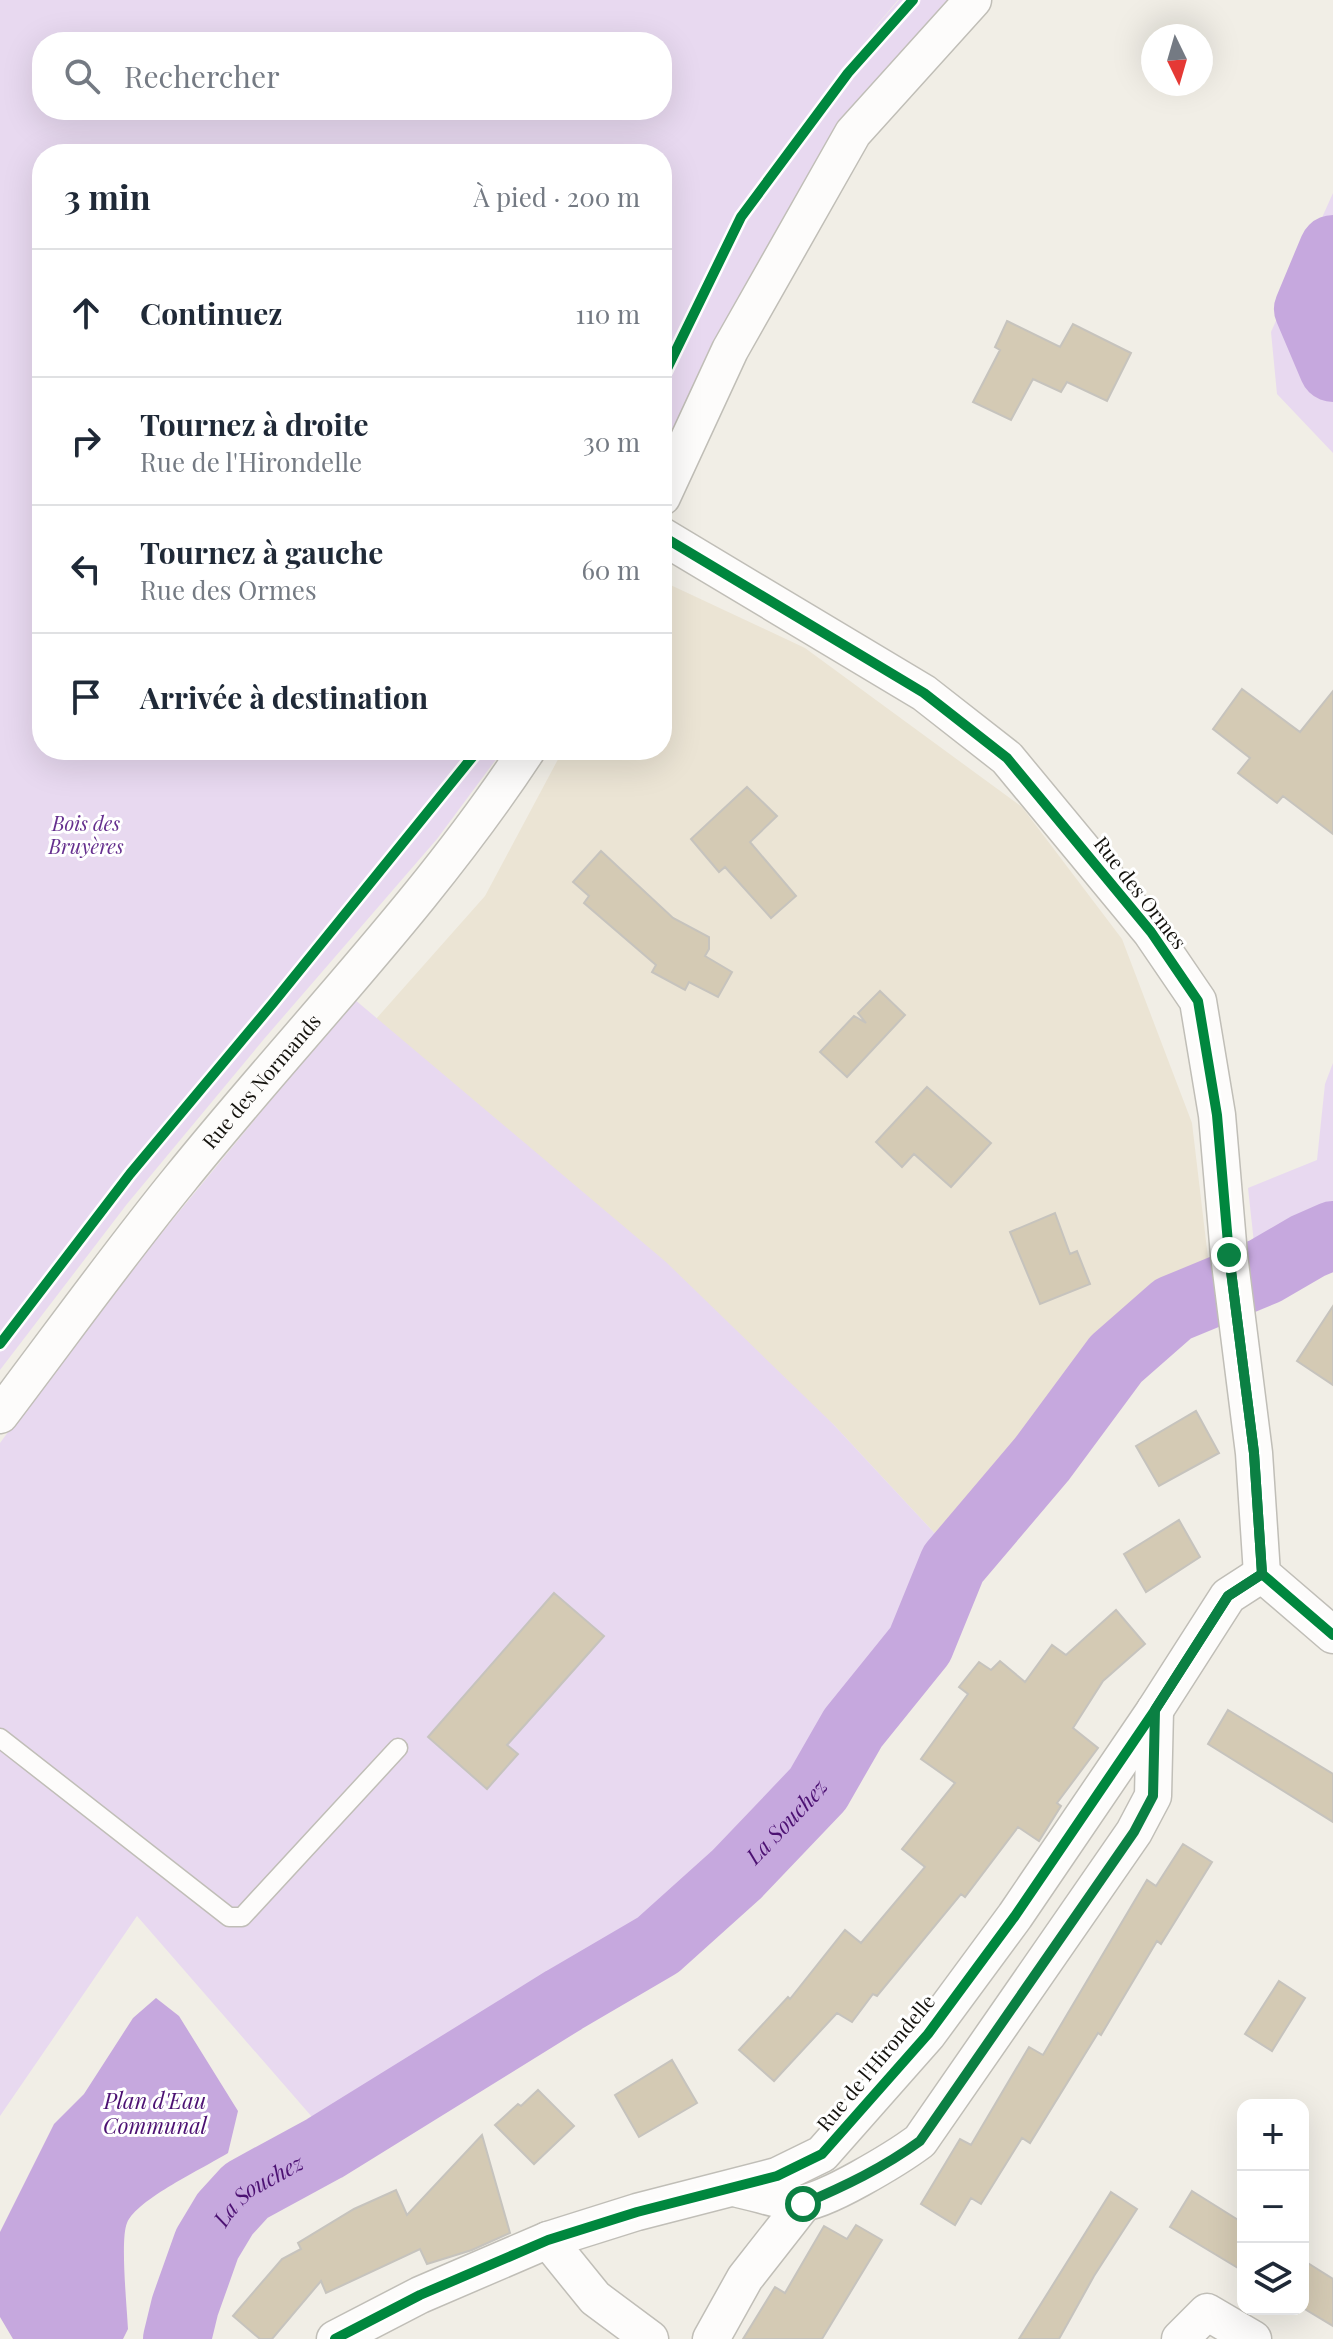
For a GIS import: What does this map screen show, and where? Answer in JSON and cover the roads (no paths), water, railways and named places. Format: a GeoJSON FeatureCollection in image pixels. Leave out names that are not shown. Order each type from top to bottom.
{"type":"FeatureCollection","features":[{"type":"Feature","properties":{"kind":"street"},"geometry":{"type":"LineString","coordinates":[[672,475],[730,350],[853,133],[973,0]]}},
{"type":"Feature","properties":{"kind":"street","name":"Rue des Ormes"},"geometry":{"type":"LineString","coordinates":[[672,542],[924,693],[1007,758],[1151,932],[1198,1001],[1217,1115],[1235,1310],[1254,1453],[1262,1574]]}},
{"type":"Feature","properties":{"kind":"street","name":"Rue des Normands"},"geometry":{"type":"LineString","coordinates":[[0,1415],[180,1179],[425,892],[485,815],[521,760]]}},
{"type":"Feature","properties":{"kind":"street"},"geometry":{"type":"LineString","coordinates":[[1262,1574],[1333,1635]]}},
{"type":"Feature","properties":{"kind":"street","name":"Rue de l'Hirondelle"},"geometry":{"type":"LineString","coordinates":[[335,2339],[420,2295],[548,2240],[637,2212],[777,2176],[822,2154],[928,2034],[1015,1916],[1228,1596],[1262,1574]]}},
{"type":"Feature","properties":{"kind":"street"},"geometry":{"type":"LineString","coordinates":[[711,2339],[745,2278],[803,2204],[860,2179],[920,2141],[1134,1832],[1153,1796],[1155,1710]]}},
{"type":"Feature","properties":{"kind":"street"},"geometry":{"type":"LineString","coordinates":[[733,2187],[803,2204]]}},
{"type":"Feature","properties":{"kind":"street"},"geometry":{"type":"LineString","coordinates":[[548,2240],[595,2298],[650,2339]]}},
{"type":"Feature","properties":{"kind":"street"},"geometry":{"type":"LineString","coordinates":[[1180,2339],[1207,2312],[1253,2339]]}},
{"type":"Feature","properties":{"kind":"lane"},"geometry":{"type":"LineString","coordinates":[[0,1738],[229,1917],[242,1917],[398,1748]]}},
{"type":"Feature","properties":{"kind":"water","name":"Plan d'Eau Communal"},"geometry":{"type":"Polygon","coordinates":[[[156,1998],[179,2016],[238,2111],[228,2153],[157,2194],[127,2223],[124,2258],[128,2329],[123,2339],[13,2339],[0,2317],[0,2232],[54,2124],[84,2094],[133,2018],[156,1998]]]}},
{"type":"Feature","properties":{"kind":"waterway","name":"La Souchez"},"geometry":{"type":"LineString","coordinates":[[1333,249],[1308,309],[1333,368]]}},
{"type":"Feature","properties":{"kind":"waterway","name":"La Souchez"},"geometry":{"type":"LineString","coordinates":[[177,2339],[207,2244],[225,2214],[246,2191],[325,2148],[658,1945],[737,1874],[818,1789],[853,1728],[920,1645],[953,1564],[1042,1459],[1116,1359],[1173,1309],[1265,1271],[1333,1235]]}},
{"type":"Feature","properties":{"kind":"park label","name":"Bois des Bruyères"},"geometry":{"type":"Point","coordinates":[86,836]}}]}
